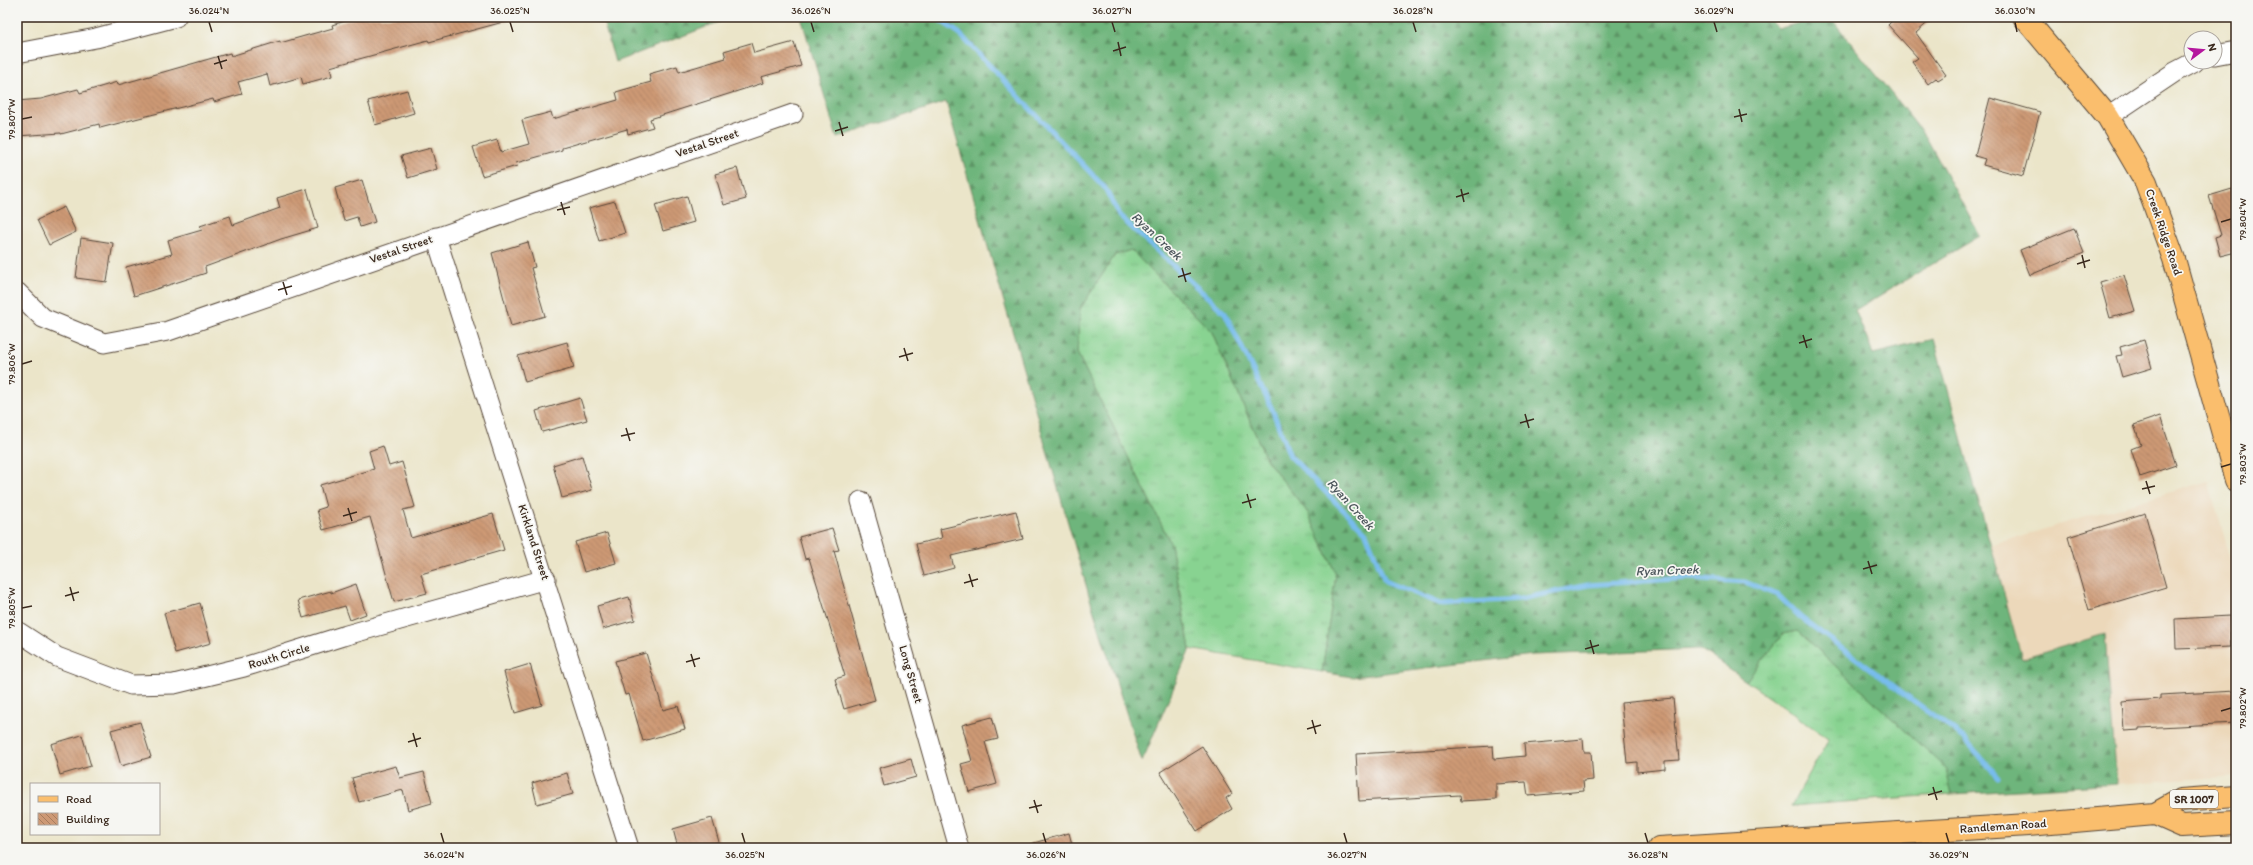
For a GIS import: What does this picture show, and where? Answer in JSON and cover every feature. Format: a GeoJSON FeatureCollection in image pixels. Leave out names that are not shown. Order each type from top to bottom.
{"type":"FeatureCollection","features":[{"type":"Feature","properties":{"kind":"main road","name":"Creek Ridge Road"},"geometry":{"type":"LineString","coordinates":[[2024,17],[2108,117],[2146,182],[2172,252],[2236,480]]}},
{"type":"Feature","properties":{"kind":"main road","name":"Randleman Road"},"geometry":{"type":"LineString","coordinates":[[1659,848],[2028,825],[2156,814],[2180,800],[2236,796]]}},
{"type":"Feature","properties":{"kind":"main road","name":"Randleman Road"},"geometry":{"type":"LineString","coordinates":[[2156,814],[2182,826],[2236,823]]}},
{"type":"Feature","properties":{"kind":"street"},"geometry":{"type":"LineString","coordinates":[[17,53],[96,38],[176,17]]}},
{"type":"Feature","properties":{"kind":"street"},"geometry":{"type":"LineString","coordinates":[[2223,53],[2236,51]]}},
{"type":"Feature","properties":{"kind":"street"},"geometry":{"type":"LineString","coordinates":[[2108,117],[2183,68]]}},
{"type":"Feature","properties":{"kind":"street","name":"Vestal Street"},"geometry":{"type":"LineString","coordinates":[[17,292],[43,318],[104,343],[168,331],[793,114]]}},
{"type":"Feature","properties":{"kind":"street","name":"Kirkland Street"},"geometry":{"type":"LineString","coordinates":[[436,237],[546,579],[629,848]]}},
{"type":"Feature","properties":{"kind":"street","name":"Long Street"},"geometry":{"type":"LineString","coordinates":[[861,501],[959,848]]}},
{"type":"Feature","properties":{"kind":"street","name":"Routh Circle"},"geometry":{"type":"LineString","coordinates":[[17,631],[57,657],[131,685],[174,684],[244,667],[343,636],[546,579]]}},
{"type":"Feature","properties":{"kind":"shaded area"},"geometry":{"type":"Polygon","coordinates":[[[2208,481],[2236,577],[2236,776],[2117,784],[2105,634],[2022,659],[1990,545],[2208,481]]]}},
{"type":"Feature","properties":{"kind":"green space"},"geometry":{"type":"Polygon","coordinates":[[[602,17],[732,17],[615,62],[602,17]]]}},
{"type":"Feature","properties":{"kind":"green space"},"geometry":{"type":"Polygon","coordinates":[[[801,17],[1767,17],[1778,29],[1819,17],[1830,17],[1926,137],[1980,236],[1855,310],[1873,354],[1934,339],[2022,659],[2105,634],[2117,784],[1952,794],[1946,769],[1798,631],[1783,634],[1746,681],[1700,649],[1533,655],[1352,677],[1322,672],[1336,574],[1308,513],[1266,459],[1212,332],[1131,250],[1115,255],[1080,309],[1077,353],[1171,544],[1190,649],[1142,762],[1093,609],[946,102],[837,138],[801,17]]]}},
{"type":"Feature","properties":{"kind":"green space"},"geometry":{"type":"Polygon","coordinates":[[[1131,250],[1212,332],[1266,459],[1308,513],[1336,574],[1322,672],[1190,649],[1171,544],[1077,353],[1080,309],[1115,255],[1131,250]]]}},
{"type":"Feature","properties":{"kind":"green space"},"geometry":{"type":"Polygon","coordinates":[[[1798,631],[1947,769],[1952,794],[1791,806],[1829,739],[1746,681],[1783,634],[1798,631]]]}},
{"type":"Feature","properties":{"kind":"building"},"geometry":{"type":"Polygon","coordinates":[[[358,17],[507,17],[507,21],[429,42],[428,40],[330,67],[332,76],[303,84],[301,77],[270,86],[267,74],[238,82],[242,94],[214,102],[213,99],[100,128],[99,124],[61,134],[17,136],[17,101],[41,99],[78,89],[80,93],[117,82],[118,85],[230,53],[231,56],[280,41],[280,43],[333,28],[332,25],[358,17]]]}},
{"type":"Feature","properties":{"kind":"building"},"geometry":{"type":"Polygon","coordinates":[[[1896,17],[1934,17],[1916,33],[1946,75],[1938,80],[1936,78],[1928,84],[1912,62],[1918,58],[1888,25],[1896,17]]]}},
{"type":"Feature","properties":{"kind":"building"},"geometry":{"type":"Polygon","coordinates":[[[794,42],[801,66],[761,77],[763,83],[650,119],[653,127],[628,134],[627,129],[562,148],[562,150],[516,163],[517,166],[482,176],[473,147],[497,140],[501,152],[529,144],[522,120],[551,112],[553,119],[618,100],[616,92],[651,82],[649,74],[677,66],[679,72],[726,58],[724,51],[751,43],[754,53],[794,42]]]}},
{"type":"Feature","properties":{"kind":"building"},"geometry":{"type":"Polygon","coordinates":[[[407,90],[414,113],[375,125],[368,101],[407,90]]]}},
{"type":"Feature","properties":{"kind":"building"},"geometry":{"type":"Polygon","coordinates":[[[1990,98],[2040,112],[2023,176],[1983,165],[1985,159],[1975,156],[1990,98]]]}},
{"type":"Feature","properties":{"kind":"building"},"geometry":{"type":"Polygon","coordinates":[[[431,148],[437,169],[408,178],[401,156],[431,148]]]}},
{"type":"Feature","properties":{"kind":"building"},"geometry":{"type":"Polygon","coordinates":[[[737,168],[746,199],[724,205],[715,174],[737,168]]]}},
{"type":"Feature","properties":{"kind":"building"},"geometry":{"type":"Polygon","coordinates":[[[362,180],[375,222],[360,227],[357,217],[344,221],[335,188],[362,180]]]}},
{"type":"Feature","properties":{"kind":"building"},"geometry":{"type":"Polygon","coordinates":[[[307,189],[318,228],[281,239],[205,267],[206,273],[134,296],[126,267],[172,254],[168,240],[202,230],[200,226],[230,216],[233,225],[280,208],[277,198],[307,189]]]}},
{"type":"Feature","properties":{"kind":"building"},"geometry":{"type":"Polygon","coordinates":[[[2232,189],[2236,204],[2236,252],[2220,256],[2215,237],[2221,235],[2209,196],[2232,189]]]}},
{"type":"Feature","properties":{"kind":"building"},"geometry":{"type":"Polygon","coordinates":[[[687,196],[694,222],[663,231],[655,205],[687,196]]]}},
{"type":"Feature","properties":{"kind":"building"},"geometry":{"type":"Polygon","coordinates":[[[615,201],[625,233],[599,241],[589,208],[615,201]]]}},
{"type":"Feature","properties":{"kind":"building"},"geometry":{"type":"Polygon","coordinates":[[[64,207],[76,232],[49,245],[37,220],[64,207]]]}},
{"type":"Feature","properties":{"kind":"building"},"geometry":{"type":"Polygon","coordinates":[[[2074,228],[2084,253],[2030,275],[2020,250],[2074,228]]]}},
{"type":"Feature","properties":{"kind":"building"},"geometry":{"type":"Polygon","coordinates":[[[81,238],[113,243],[107,282],[76,278],[81,238]]]}},
{"type":"Feature","properties":{"kind":"building"},"geometry":{"type":"Polygon","coordinates":[[[528,242],[535,267],[531,268],[545,316],[511,326],[492,253],[528,242]]]}},
{"type":"Feature","properties":{"kind":"building"},"geometry":{"type":"Polygon","coordinates":[[[2124,275],[2135,311],[2110,318],[2100,282],[2124,275]]]}},
{"type":"Feature","properties":{"kind":"building"},"geometry":{"type":"Polygon","coordinates":[[[2144,340],[2152,368],[2122,377],[2116,356],[2122,355],[2120,347],[2144,340]]]}},
{"type":"Feature","properties":{"kind":"building"},"geometry":{"type":"Polygon","coordinates":[[[567,342],[574,368],[525,382],[518,356],[567,342]]]}},
{"type":"Feature","properties":{"kind":"building"},"geometry":{"type":"Polygon","coordinates":[[[580,398],[587,420],[542,432],[536,411],[580,398]]]}},
{"type":"Feature","properties":{"kind":"building"},"geometry":{"type":"Polygon","coordinates":[[[2160,416],[2176,465],[2140,477],[2131,449],[2141,445],[2134,425],[2160,416]]]}},
{"type":"Feature","properties":{"kind":"building"},"geometry":{"type":"Polygon","coordinates":[[[383,446],[389,466],[402,462],[415,507],[403,510],[411,538],[493,514],[504,550],[421,574],[427,593],[394,602],[370,517],[323,530],[317,510],[326,507],[320,485],[374,469],[369,451],[383,446]]]}},
{"type":"Feature","properties":{"kind":"building"},"geometry":{"type":"Polygon","coordinates":[[[582,456],[592,490],[562,498],[553,465],[582,456]]]}},
{"type":"Feature","properties":{"kind":"building"},"geometry":{"type":"Polygon","coordinates":[[[1016,511],[1023,539],[951,556],[954,568],[924,576],[916,544],[942,538],[940,529],[1016,511]]]}},
{"type":"Feature","properties":{"kind":"building"},"geometry":{"type":"Polygon","coordinates":[[[2145,513],[2166,587],[2089,610],[2068,537],[2145,513]]]}},
{"type":"Feature","properties":{"kind":"building"},"geometry":{"type":"Polygon","coordinates":[[[832,528],[839,550],[834,551],[875,700],[844,709],[835,679],[845,676],[809,558],[805,559],[799,537],[832,528]]]}},
{"type":"Feature","properties":{"kind":"building"},"geometry":{"type":"Polygon","coordinates":[[[607,533],[616,563],[584,572],[575,542],[607,533]]]}},
{"type":"Feature","properties":{"kind":"building"},"geometry":{"type":"Polygon","coordinates":[[[356,584],[366,614],[350,620],[345,606],[303,618],[298,600],[331,591],[331,593],[356,584]]]}},
{"type":"Feature","properties":{"kind":"building"},"geometry":{"type":"Polygon","coordinates":[[[629,597],[635,620],[603,629],[597,606],[629,597]]]}},
{"type":"Feature","properties":{"kind":"building"},"geometry":{"type":"Polygon","coordinates":[[[200,603],[211,643],[175,653],[164,613],[200,603]]]}},
{"type":"Feature","properties":{"kind":"building"},"geometry":{"type":"Polygon","coordinates":[[[2230,616],[2231,647],[2176,649],[2175,619],[2230,616]]]}},
{"type":"Feature","properties":{"kind":"building"},"geometry":{"type":"Polygon","coordinates":[[[646,653],[663,710],[678,706],[685,729],[643,741],[629,694],[625,695],[615,661],[646,653]]]}},
{"type":"Feature","properties":{"kind":"building"},"geometry":{"type":"Polygon","coordinates":[[[530,664],[542,705],[515,713],[504,672],[530,664]]]}},
{"type":"Feature","properties":{"kind":"building"},"geometry":{"type":"Polygon","coordinates":[[[2236,691],[2236,723],[2140,728],[2140,730],[2124,731],[2122,702],[2160,699],[2160,695],[2236,691]]]}},
{"type":"Feature","properties":{"kind":"building"},"geometry":{"type":"Polygon","coordinates":[[[1673,698],[1679,760],[1665,761],[1665,769],[1637,772],[1637,762],[1627,763],[1621,703],[1673,698]]]}},
{"type":"Feature","properties":{"kind":"building"},"geometry":{"type":"Polygon","coordinates":[[[992,717],[998,739],[985,742],[997,784],[969,792],[961,764],[972,761],[962,725],[992,717]]]}},
{"type":"Feature","properties":{"kind":"building"},"geometry":{"type":"Polygon","coordinates":[[[140,722],[151,757],[121,766],[111,730],[140,722]]]}},
{"type":"Feature","properties":{"kind":"building"},"geometry":{"type":"Polygon","coordinates":[[[82,735],[91,766],[60,775],[51,744],[82,735]]]}},
{"type":"Feature","properties":{"kind":"building"},"geometry":{"type":"Polygon","coordinates":[[[1583,739],[1584,752],[1591,752],[1593,780],[1583,781],[1584,791],[1528,796],[1526,782],[1496,784],[1496,799],[1461,801],[1460,795],[1359,801],[1356,754],[1493,746],[1494,759],[1525,756],[1524,744],[1583,739]]]}},
{"type":"Feature","properties":{"kind":"building"},"geometry":{"type":"Polygon","coordinates":[[[1202,746],[1232,794],[1226,798],[1232,809],[1197,831],[1160,772],[1202,746]]]}},
{"type":"Feature","properties":{"kind":"building"},"geometry":{"type":"Polygon","coordinates":[[[911,759],[916,777],[884,786],[879,768],[911,759]]]}},
{"type":"Feature","properties":{"kind":"building"},"geometry":{"type":"Polygon","coordinates":[[[396,766],[400,778],[424,772],[432,803],[408,810],[403,790],[359,802],[352,778],[396,766]]]}},
{"type":"Feature","properties":{"kind":"building"},"geometry":{"type":"Polygon","coordinates":[[[567,773],[573,794],[537,804],[532,783],[567,773]]]}},
{"type":"Feature","properties":{"kind":"building"},"geometry":{"type":"Polygon","coordinates":[[[712,818],[719,842],[697,848],[678,848],[673,829],[712,818]]]}},
{"type":"Feature","properties":{"kind":"building"},"geometry":{"type":"Polygon","coordinates":[[[1069,833],[1073,848],[1031,848],[1030,844],[1069,833]]]}},
{"type":"Feature","properties":{"kind":"waterway","name":"Ryan Creek"},"geometry":{"type":"LineString","coordinates":[[935,17],[959,33],[1105,188],[1119,216],[1225,313],[1272,409],[1290,456],[1366,533],[1385,581],[1441,604],[1520,599],[1588,585],[1688,578],[1745,582],[1778,595],[1800,617],[1964,738],[1998,777]]}}]}
